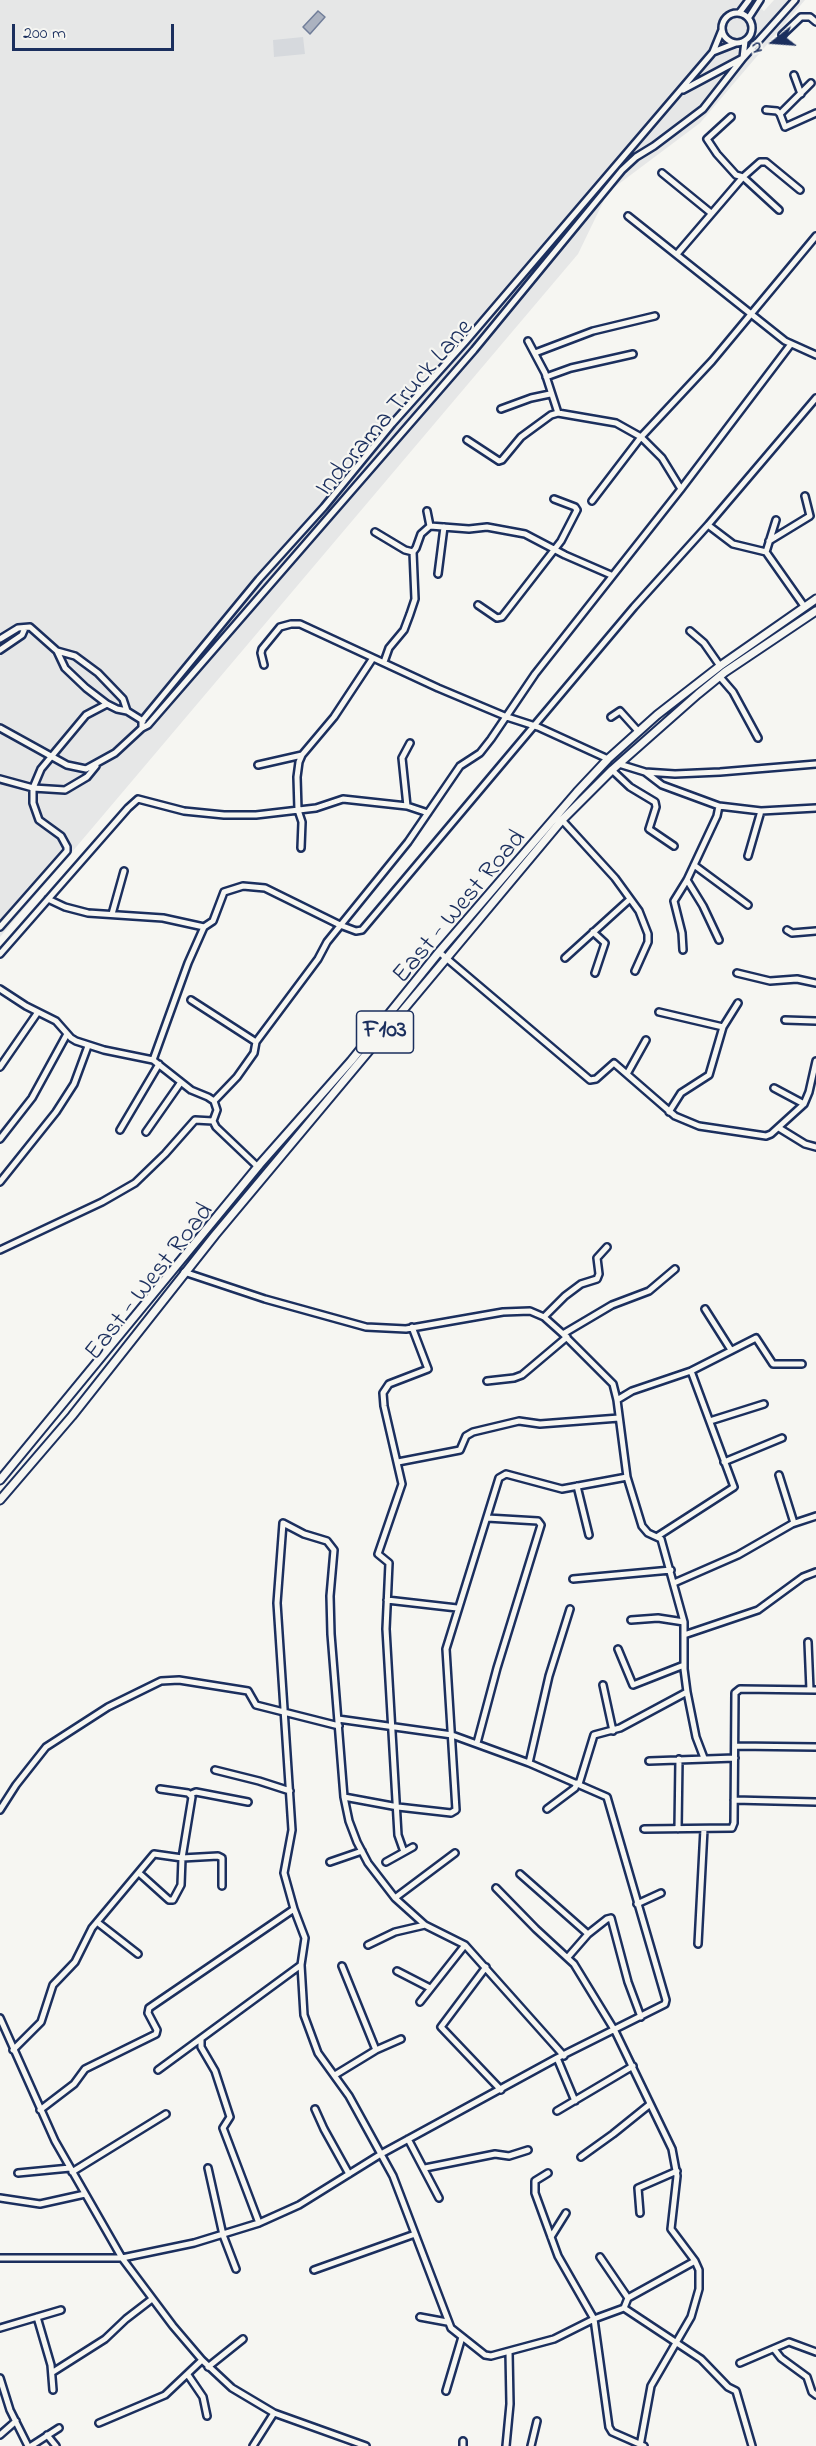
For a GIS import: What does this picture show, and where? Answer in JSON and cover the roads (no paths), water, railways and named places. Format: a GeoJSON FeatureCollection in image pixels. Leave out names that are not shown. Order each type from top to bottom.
{"type":"FeatureCollection","features":[{"type":"Feature","properties":{"kind":"main road","name":"East - West Road"},"geometry":{"type":"LineString","coordinates":[[0,1480],[258,1167],[351,1061],[439,952],[557,814],[608,759],[638,731],[720,666],[816,599]]}},
{"type":"Feature","properties":{"kind":"main road","name":"East - West Road"},"geometry":{"type":"LineString","coordinates":[[0,1500],[72,1416],[184,1272],[562,820],[666,720],[720,677],[816,612]]}},
{"type":"Feature","properties":{"kind":"street"},"geometry":{"type":"LineString","coordinates":[[142,721],[259,579],[324,507],[392,424],[466,341],[713,52],[727,16],[740,12],[749,0]]}},
{"type":"Feature","properties":{"kind":"street"},"geometry":{"type":"LineString","coordinates":[[679,92],[743,57],[745,41],[752,30],[749,17],[760,0]]}},
{"type":"Feature","properties":{"kind":"street","name":"Indorama Truck Lane"},"geometry":{"type":"LineString","coordinates":[[0,778],[33,788],[65,790],[87,777],[97,765],[145,727],[474,350],[622,170],[636,157],[697,114],[743,57],[795,0]]}},
{"type":"Feature","properties":{"kind":"street"},"geometry":{"type":"LineString","coordinates":[[740,12],[749,17]]}},
{"type":"Feature","properties":{"kind":"street"},"geometry":{"type":"LineString","coordinates":[[782,35],[801,16],[810,17],[816,22]]}},
{"type":"Feature","properties":{"kind":"street"},"geometry":{"type":"LineString","coordinates":[[722,30],[727,39],[736,43]]}},
{"type":"Feature","properties":{"kind":"street"},"geometry":{"type":"LineString","coordinates":[[713,52],[745,41]]}},
{"type":"Feature","properties":{"kind":"street"},"geometry":{"type":"LineString","coordinates":[[794,75],[801,94]]}},
{"type":"Feature","properties":{"kind":"street"},"geometry":{"type":"LineString","coordinates":[[780,114],[811,83]]}},
{"type":"Feature","properties":{"kind":"street"},"geometry":{"type":"LineString","coordinates":[[766,110],[777,111],[785,127],[816,113]]}},
{"type":"Feature","properties":{"kind":"street"},"geometry":{"type":"LineString","coordinates":[[731,117],[707,139],[736,175],[743,177],[778,210]]}},
{"type":"Feature","properties":{"kind":"street"},"geometry":{"type":"LineString","coordinates":[[677,254],[753,166],[763,161],[800,190]]}},
{"type":"Feature","properties":{"kind":"street"},"geometry":{"type":"LineString","coordinates":[[662,173],[711,213]]}},
{"type":"Feature","properties":{"kind":"street"},"geometry":{"type":"LineString","coordinates":[[602,181],[607,189]]}},
{"type":"Feature","properties":{"kind":"street"},"geometry":{"type":"LineString","coordinates":[[628,216],[749,313],[791,344],[816,355]]}},
{"type":"Feature","properties":{"kind":"street"},"geometry":{"type":"LineString","coordinates":[[592,501],[641,437],[712,360],[749,313],[816,236]]}},
{"type":"Feature","properties":{"kind":"street"},"geometry":{"type":"LineString","coordinates":[[535,353],[593,331],[655,316]]}},
{"type":"Feature","properties":{"kind":"street"},"geometry":{"type":"LineString","coordinates":[[528,341],[546,377],[558,413]]}},
{"type":"Feature","properties":{"kind":"street"},"geometry":{"type":"LineString","coordinates":[[214,1101],[237,1077],[254,1053],[256,1042],[340,925],[395,860],[460,765],[480,753],[535,674],[681,489],[791,344]]}},
{"type":"Feature","properties":{"kind":"street"},"geometry":{"type":"LineString","coordinates":[[546,377],[633,354]]}},
{"type":"Feature","properties":{"kind":"street"},"geometry":{"type":"LineString","coordinates":[[501,409],[550,394]]}},
{"type":"Feature","properties":{"kind":"street"},"geometry":{"type":"LineString","coordinates":[[153,1060],[188,963],[204,927],[213,921],[226,890],[251,885],[265,888],[340,925],[356,931],[362,930],[634,607],[708,525],[816,398]]}},
{"type":"Feature","properties":{"kind":"street"},"geometry":{"type":"LineString","coordinates":[[467,440],[494,458],[502,460],[521,437],[535,425],[558,413],[616,423],[641,437],[662,458],[681,489]]}},
{"type":"Feature","properties":{"kind":"street"},"geometry":{"type":"LineString","coordinates":[[769,541],[810,516],[805,496]]}},
{"type":"Feature","properties":{"kind":"street"},"geometry":{"type":"LineString","coordinates":[[478,605],[497,618],[502,617],[554,550],[573,522],[577,510],[575,507],[554,499]]}},
{"type":"Feature","properties":{"kind":"street"},"geometry":{"type":"LineString","coordinates":[[427,511],[430,526]]}},
{"type":"Feature","properties":{"kind":"street"},"geometry":{"type":"LineString","coordinates":[[766,552],[776,520]]}},
{"type":"Feature","properties":{"kind":"street"},"geometry":{"type":"LineString","coordinates":[[708,525],[733,544],[766,552],[804,606]]}},
{"type":"Feature","properties":{"kind":"street"},"geometry":{"type":"LineString","coordinates":[[384,662],[389,648],[404,630],[415,599],[413,552],[421,534],[430,526],[469,529],[487,527],[525,534],[554,550],[611,575]]}},
{"type":"Feature","properties":{"kind":"street"},"geometry":{"type":"LineString","coordinates":[[438,574],[444,527]]}},
{"type":"Feature","properties":{"kind":"street"},"geometry":{"type":"LineString","coordinates":[[375,532],[405,550],[413,552]]}},
{"type":"Feature","properties":{"kind":"street"},"geometry":{"type":"LineString","coordinates":[[264,665],[262,649],[280,627],[291,624],[310,628],[438,688],[507,717],[534,725],[608,759]]}},
{"type":"Feature","properties":{"kind":"street"},"geometry":{"type":"LineString","coordinates":[[0,639],[10,631],[25,627],[35,631],[57,651],[75,656],[98,673],[123,699],[128,711]]}},
{"type":"Feature","properties":{"kind":"street"},"geometry":{"type":"LineString","coordinates":[[0,650],[22,635],[25,627]]}},
{"type":"Feature","properties":{"kind":"street"},"geometry":{"type":"LineString","coordinates":[[690,631],[704,643],[720,666]]}},
{"type":"Feature","properties":{"kind":"street"},"geometry":{"type":"LineString","coordinates":[[57,651],[71,676],[107,704],[128,711],[142,721],[145,727]]}},
{"type":"Feature","properties":{"kind":"street"},"geometry":{"type":"LineString","coordinates":[[301,848],[302,822],[298,810],[297,777],[302,755],[334,717],[373,658]]}},
{"type":"Feature","properties":{"kind":"street"},"geometry":{"type":"LineString","coordinates":[[720,677],[734,692],[758,738]]}},
{"type":"Feature","properties":{"kind":"street"},"geometry":{"type":"LineString","coordinates":[[0,927],[67,851],[61,836],[39,820],[33,803],[33,788],[41,769],[86,715],[107,704]]}},
{"type":"Feature","properties":{"kind":"street"},"geometry":{"type":"LineString","coordinates":[[611,717],[620,711],[638,731]]}},
{"type":"Feature","properties":{"kind":"street"},"geometry":{"type":"LineString","coordinates":[[0,728],[50,756],[81,769],[97,765]]}},
{"type":"Feature","properties":{"kind":"street"},"geometry":{"type":"LineString","coordinates":[[407,806],[402,758],[410,743]]}},
{"type":"Feature","properties":{"kind":"street"},"geometry":{"type":"LineString","coordinates":[[258,765],[302,755]]}},
{"type":"Feature","properties":{"kind":"street"},"geometry":{"type":"LineString","coordinates":[[619,764],[645,772],[675,774],[816,764]]}},
{"type":"Feature","properties":{"kind":"street"},"geometry":{"type":"LineString","coordinates":[[612,770],[630,788],[655,802],[656,807],[648,829],[674,846]]}},
{"type":"Feature","properties":{"kind":"street"},"geometry":{"type":"LineString","coordinates":[[645,772],[662,785],[719,806],[762,811],[816,808]]}},
{"type":"Feature","properties":{"kind":"street"},"geometry":{"type":"LineString","coordinates":[[0,954],[136,800],[184,811],[224,815],[256,815],[321,807],[343,799],[407,806],[428,813]]}},
{"type":"Feature","properties":{"kind":"street"},"geometry":{"type":"LineString","coordinates":[[683,950],[682,933],[674,904],[717,816],[719,806]]}},
{"type":"Feature","properties":{"kind":"street"},"geometry":{"type":"LineString","coordinates":[[748,856],[762,811]]}},
{"type":"Feature","properties":{"kind":"street"},"geometry":{"type":"LineString","coordinates":[[562,820],[615,878],[639,911],[648,934],[647,948],[635,971]]}},
{"type":"Feature","properties":{"kind":"street"},"geometry":{"type":"LineString","coordinates":[[694,865],[748,905]]}},
{"type":"Feature","properties":{"kind":"street"},"geometry":{"type":"LineString","coordinates":[[112,914],[124,871]]}},
{"type":"Feature","properties":{"kind":"street"},"geometry":{"type":"LineString","coordinates":[[687,880],[703,906],[719,940]]}},
{"type":"Feature","properties":{"kind":"street"},"geometry":{"type":"LineString","coordinates":[[565,958],[630,899]]}},
{"type":"Feature","properties":{"kind":"street"},"geometry":{"type":"LineString","coordinates":[[48,900],[88,913],[163,918],[204,927]]}},
{"type":"Feature","properties":{"kind":"street"},"geometry":{"type":"LineString","coordinates":[[787,930],[792,933],[816,931]]}},
{"type":"Feature","properties":{"kind":"street"},"geometry":{"type":"LineString","coordinates":[[593,932],[605,943],[596,973]]}},
{"type":"Feature","properties":{"kind":"street"},"geometry":{"type":"LineString","coordinates":[[439,952],[590,1080],[596,1079],[612,1064],[616,1064],[669,1112],[685,1122],[718,1130],[752,1132],[766,1136],[779,1128],[804,1104],[816,1061]]}},
{"type":"Feature","properties":{"kind":"street"},"geometry":{"type":"LineString","coordinates":[[736,973],[770,981],[797,980],[816,983]]}},
{"type":"Feature","properties":{"kind":"street"},"geometry":{"type":"LineString","coordinates":[[0,989],[56,1021],[71,1038],[88,1046],[153,1060],[191,1090],[214,1101],[217,1110],[213,1121],[216,1127],[258,1167]]}},
{"type":"Feature","properties":{"kind":"street"},"geometry":{"type":"LineString","coordinates":[[191,1000],[256,1042]]}},
{"type":"Feature","properties":{"kind":"street"},"geometry":{"type":"LineString","coordinates":[[669,1112],[681,1093],[709,1075],[723,1027],[738,1003]]}},
{"type":"Feature","properties":{"kind":"street"},"geometry":{"type":"LineString","coordinates":[[0,1067],[38,1012]]}},
{"type":"Feature","properties":{"kind":"street"},"geometry":{"type":"LineString","coordinates":[[659,1012],[723,1027]]}},
{"type":"Feature","properties":{"kind":"street"},"geometry":{"type":"LineString","coordinates":[[785,1020],[816,1021]]}},
{"type":"Feature","properties":{"kind":"street"},"geometry":{"type":"LineString","coordinates":[[0,1139],[32,1098],[67,1034]]}},
{"type":"Feature","properties":{"kind":"street"},"geometry":{"type":"LineString","coordinates":[[627,1074],[646,1040]]}},
{"type":"Feature","properties":{"kind":"street"},"geometry":{"type":"LineString","coordinates":[[0,1182],[56,1113],[74,1084],[88,1046]]}},
{"type":"Feature","properties":{"kind":"street"},"geometry":{"type":"LineString","coordinates":[[120,1130],[159,1064]]}},
{"type":"Feature","properties":{"kind":"street"},"geometry":{"type":"LineString","coordinates":[[146,1132],[181,1082]]}},
{"type":"Feature","properties":{"kind":"street"},"geometry":{"type":"LineString","coordinates":[[774,1088],[804,1104]]}},
{"type":"Feature","properties":{"kind":"street"},"geometry":{"type":"LineString","coordinates":[[0,1250],[93,1206],[135,1183],[195,1120],[213,1121]]}},
{"type":"Feature","properties":{"kind":"street"},"geometry":{"type":"LineString","coordinates":[[779,1128],[805,1144],[816,1146]]}},
{"type":"Feature","properties":{"kind":"street"},"geometry":{"type":"LineString","coordinates":[[544,1317],[581,1284],[597,1279],[599,1274],[597,1258],[608,1247]]}},
{"type":"Feature","properties":{"kind":"street"},"geometry":{"type":"LineString","coordinates":[[487,1382],[522,1375],[565,1336],[612,1305],[649,1291],[675,1269]]}},
{"type":"Feature","properties":{"kind":"street"},"geometry":{"type":"LineString","coordinates":[[184,1272],[222,1286],[350,1324],[388,1329],[513,1311],[530,1311],[544,1317],[565,1336],[610,1381],[617,1400],[627,1477],[642,1526],[648,1533],[658,1536],[662,1542],[684,1622],[684,1665],[687,1692],[696,1737],[704,1758]]}},
{"type":"Feature","properties":{"kind":"street"},"geometry":{"type":"LineString","coordinates":[[705,1309],[731,1350]]}},
{"type":"Feature","properties":{"kind":"street"},"geometry":{"type":"LineString","coordinates":[[404,1852],[398,1835],[394,1726],[386,1629],[389,1563],[378,1554],[402,1487],[383,1393],[389,1384],[428,1369],[412,1327]]}},
{"type":"Feature","properties":{"kind":"street"},"geometry":{"type":"LineString","coordinates":[[617,1400],[632,1391],[691,1371],[756,1338],[773,1364],[802,1364]]}},
{"type":"Feature","properties":{"kind":"street"},"geometry":{"type":"LineString","coordinates":[[658,1536],[733,1488],[734,1483],[724,1462],[691,1371]]}},
{"type":"Feature","properties":{"kind":"street"},"geometry":{"type":"LineString","coordinates":[[710,1421],[764,1404]]}},
{"type":"Feature","properties":{"kind":"street"},"geometry":{"type":"LineString","coordinates":[[398,1462],[459,1450],[466,1436],[473,1432],[519,1421],[540,1424],[619,1418]]}},
{"type":"Feature","properties":{"kind":"street"},"geometry":{"type":"LineString","coordinates":[[724,1462],[782,1438]]}},
{"type":"Feature","properties":{"kind":"street"},"geometry":{"type":"LineString","coordinates":[[344,1797],[398,1807],[454,1812],[452,1735],[446,1656],[457,1608],[469,1578],[496,1487],[502,1475],[506,1474],[556,1489],[627,1477]]}},
{"type":"Feature","properties":{"kind":"street"},"geometry":{"type":"LineString","coordinates":[[779,1475],[794,1523]]}},
{"type":"Feature","properties":{"kind":"street"},"geometry":{"type":"LineString","coordinates":[[577,1486],[589,1535]]}},
{"type":"Feature","properties":{"kind":"street"},"geometry":{"type":"LineString","coordinates":[[674,1583],[738,1555],[794,1523],[816,1516]]}},
{"type":"Feature","properties":{"kind":"street"},"geometry":{"type":"LineString","coordinates":[[477,1743],[497,1668],[541,1525],[538,1521],[487,1518]]}},
{"type":"Feature","properties":{"kind":"street"},"geometry":{"type":"LineString","coordinates":[[564,2056],[465,1945],[425,1925],[395,1898],[374,1872],[353,1834],[344,1797],[330,1624],[334,1550],[327,1541],[304,1534],[283,1523],[277,1603],[292,1830],[284,1873],[305,1938],[301,1965],[305,2019],[318,2053],[349,2096],[393,2176],[447,2322],[485,2355],[509,2352],[554,2339],[594,2319],[624,2308],[628,2298],[695,2261]]}},
{"type":"Feature","properties":{"kind":"street"},"geometry":{"type":"LineString","coordinates":[[573,1579],[670,1570]]}},
{"type":"Feature","properties":{"kind":"street"},"geometry":{"type":"LineString","coordinates":[[684,1635],[758,1610],[803,1577],[816,1572]]}},
{"type":"Feature","properties":{"kind":"street"},"geometry":{"type":"LineString","coordinates":[[387,1600],[457,1608]]}},
{"type":"Feature","properties":{"kind":"street"},"geometry":{"type":"LineString","coordinates":[[529,1763],[549,1676],[570,1609]]}},
{"type":"Feature","properties":{"kind":"street"},"geometry":{"type":"LineString","coordinates":[[631,1620],[658,1618],[684,1622]]}},
{"type":"Feature","properties":{"kind":"street"},"geometry":{"type":"LineString","coordinates":[[644,1829],[732,1828],[734,1823],[736,1690],[813,1690],[808,1642]]}},
{"type":"Feature","properties":{"kind":"street"},"geometry":{"type":"LineString","coordinates":[[618,1649],[633,1685],[684,1665]]}},
{"type":"Feature","properties":{"kind":"street"},"geometry":{"type":"LineString","coordinates":[[0,1809],[46,1747],[108,1707],[152,1684],[169,1680],[248,1691],[256,1705],[284,1713],[338,1722],[394,1726],[452,1735],[529,1763],[578,1783],[609,1799],[666,2002],[408,2139],[300,2205],[259,2223],[224,2235],[122,2258],[0,2258]]}},
{"type":"Feature","properties":{"kind":"street"},"geometry":{"type":"LineString","coordinates":[[603,1685],[613,1731]]}},
{"type":"Feature","properties":{"kind":"street"},"geometry":{"type":"LineString","coordinates":[[547,1809],[578,1783],[594,1735],[613,1731],[687,1692]]}},
{"type":"Feature","properties":{"kind":"street"},"geometry":{"type":"LineString","coordinates":[[735,1746],[816,1747]]}},
{"type":"Feature","properties":{"kind":"street"},"geometry":{"type":"LineString","coordinates":[[649,1761],[735,1758]]}},
{"type":"Feature","properties":{"kind":"street"},"geometry":{"type":"LineString","coordinates":[[678,1828],[679,1759]]}},
{"type":"Feature","properties":{"kind":"street"},"geometry":{"type":"LineString","coordinates":[[215,1770],[259,1780],[290,1791]]}},
{"type":"Feature","properties":{"kind":"street"},"geometry":{"type":"LineString","coordinates":[[160,1789],[191,1794],[196,1792],[248,1802]]}},
{"type":"Feature","properties":{"kind":"street"},"geometry":{"type":"LineString","coordinates":[[139,1873],[169,1900],[173,1900],[181,1885],[182,1858],[192,1801],[191,1794]]}},
{"type":"Feature","properties":{"kind":"street"},"geometry":{"type":"LineString","coordinates":[[734,1800],[816,1802]]}},
{"type":"Feature","properties":{"kind":"street"},"geometry":{"type":"LineString","coordinates":[[698,1944],[704,1829]]}},
{"type":"Feature","properties":{"kind":"street"},"geometry":{"type":"LineString","coordinates":[[386,1862],[413,1846]]}},
{"type":"Feature","properties":{"kind":"street"},"geometry":{"type":"LineString","coordinates":[[330,1862],[362,1851]]}},
{"type":"Feature","properties":{"kind":"street"},"geometry":{"type":"LineString","coordinates":[[395,1898],[455,1853]]}},
{"type":"Feature","properties":{"kind":"street"},"geometry":{"type":"LineString","coordinates":[[13,2050],[41,2022],[53,1985],[75,1962],[89,1932],[154,1854],[182,1858],[218,1856],[222,1858],[222,1886]]}},
{"type":"Feature","properties":{"kind":"street"},"geometry":{"type":"LineString","coordinates":[[520,1874],[588,1934]]}},
{"type":"Feature","properties":{"kind":"street"},"geometry":{"type":"LineString","coordinates":[[496,1888],[536,1929],[568,1957],[602,2006],[633,2066],[649,2105],[669,2140],[677,2171],[671,2229],[695,2261],[699,2270],[699,2289],[691,2318],[656,2374],[648,2394],[641,2446],[612,2432],[609,2427],[594,2319],[564,2268],[535,2193],[535,2181],[548,2173]]}},
{"type":"Feature","properties":{"kind":"street"},"geometry":{"type":"LineString","coordinates":[[637,1904],[661,1893]]}},
{"type":"Feature","properties":{"kind":"street"},"geometry":{"type":"LineString","coordinates":[[40,2110],[74,2084],[85,2069],[156,2034],[157,2030],[148,2013],[150,2008],[294,1909]]}},
{"type":"Feature","properties":{"kind":"street"},"geometry":{"type":"LineString","coordinates":[[568,1957],[588,1934],[611,1918],[628,1982],[641,2017]]}},
{"type":"Feature","properties":{"kind":"street"},"geometry":{"type":"LineString","coordinates":[[97,1922],[138,1954]]}},
{"type":"Feature","properties":{"kind":"street"},"geometry":{"type":"LineString","coordinates":[[368,1945],[395,1932],[425,1925]]}},
{"type":"Feature","properties":{"kind":"street"},"geometry":{"type":"LineString","coordinates":[[420,2002],[465,1945]]}},
{"type":"Feature","properties":{"kind":"street"},"geometry":{"type":"LineString","coordinates":[[158,2070],[301,1965]]}},
{"type":"Feature","properties":{"kind":"street"},"geometry":{"type":"LineString","coordinates":[[342,1966],[376,2050]]}},
{"type":"Feature","properties":{"kind":"street"},"geometry":{"type":"LineString","coordinates":[[486,1967],[441,2027],[501,2090]]}},
{"type":"Feature","properties":{"kind":"street"},"geometry":{"type":"LineString","coordinates":[[397,1971],[430,1988]]}},
{"type":"Feature","properties":{"kind":"street"},"geometry":{"type":"LineString","coordinates":[[0,2018],[40,2110],[71,2170],[122,2258],[202,2360],[232,2388],[274,2413],[366,2446]]}},
{"type":"Feature","properties":{"kind":"street"},"geometry":{"type":"LineString","coordinates":[[0,2038],[7,2035]]}},
{"type":"Feature","properties":{"kind":"street"},"geometry":{"type":"LineString","coordinates":[[335,2075],[376,2050],[401,2039]]}},
{"type":"Feature","properties":{"kind":"street"},"geometry":{"type":"LineString","coordinates":[[201,2040],[201,2047],[215,2071],[230,2117],[223,2127],[259,2223]]}},
{"type":"Feature","properties":{"kind":"street"},"geometry":{"type":"LineString","coordinates":[[557,2058],[575,2101]]}},
{"type":"Feature","properties":{"kind":"street"},"geometry":{"type":"LineString","coordinates":[[557,2111],[633,2066]]}},
{"type":"Feature","properties":{"kind":"street"},"geometry":{"type":"LineString","coordinates":[[581,2157],[649,2105]]}},
{"type":"Feature","properties":{"kind":"street"},"geometry":{"type":"LineString","coordinates":[[315,2109],[349,2174]]}},
{"type":"Feature","properties":{"kind":"street"},"geometry":{"type":"LineString","coordinates":[[18,2173],[71,2170],[166,2114]]}},
{"type":"Feature","properties":{"kind":"street"},"geometry":{"type":"LineString","coordinates":[[408,2139],[439,2198]]}},
{"type":"Feature","properties":{"kind":"street"},"geometry":{"type":"LineString","coordinates":[[425,2168],[495,2154],[509,2156],[528,2150]]}},
{"type":"Feature","properties":{"kind":"street"},"geometry":{"type":"LineString","coordinates":[[208,2168],[224,2235],[236,2269]]}},
{"type":"Feature","properties":{"kind":"street"},"geometry":{"type":"LineString","coordinates":[[640,2213],[638,2188],[677,2171]]}},
{"type":"Feature","properties":{"kind":"street"},"geometry":{"type":"LineString","coordinates":[[0,2198],[47,2203],[85,2194]]}},
{"type":"Feature","properties":{"kind":"street"},"geometry":{"type":"LineString","coordinates":[[551,2237],[567,2212]]}},
{"type":"Feature","properties":{"kind":"street"},"geometry":{"type":"LineString","coordinates":[[314,2270],[415,2234]]}},
{"type":"Feature","properties":{"kind":"street"},"geometry":{"type":"LineString","coordinates":[[600,2257],[628,2298]]}},
{"type":"Feature","properties":{"kind":"street"},"geometry":{"type":"LineString","coordinates":[[53,2372],[105,2339],[152,2299]]}},
{"type":"Feature","properties":{"kind":"street"},"geometry":{"type":"LineString","coordinates":[[624,2308],[708,2365],[728,2387],[736,2391],[752,2446]]}},
{"type":"Feature","properties":{"kind":"street"},"geometry":{"type":"LineString","coordinates":[[0,2328],[61,2310]]}},
{"type":"Feature","properties":{"kind":"street"},"geometry":{"type":"LineString","coordinates":[[37,2317],[53,2372],[53,2390]]}},
{"type":"Feature","properties":{"kind":"street"},"geometry":{"type":"LineString","coordinates":[[420,2317],[447,2322]]}},
{"type":"Feature","properties":{"kind":"street"},"geometry":{"type":"LineString","coordinates":[[446,2391],[462,2337]]}},
{"type":"Feature","properties":{"kind":"street"},"geometry":{"type":"LineString","coordinates":[[208,2367],[243,2339]]}},
{"type":"Feature","properties":{"kind":"street"},"geometry":{"type":"LineString","coordinates":[[740,2362],[792,2342],[816,2352]]}},
{"type":"Feature","properties":{"kind":"street"},"geometry":{"type":"LineString","coordinates":[[774,2349],[781,2358],[807,2377],[816,2395]]}},
{"type":"Feature","properties":{"kind":"street"},"geometry":{"type":"LineString","coordinates":[[506,2446],[510,2404],[509,2352]]}},
{"type":"Feature","properties":{"kind":"street"},"geometry":{"type":"LineString","coordinates":[[99,2423],[165,2395],[202,2360]]}},
{"type":"Feature","properties":{"kind":"street"},"geometry":{"type":"LineString","coordinates":[[188,2375],[203,2397],[207,2416]]}},
{"type":"Feature","properties":{"kind":"street"},"geometry":{"type":"LineString","coordinates":[[0,2378],[6,2399],[30,2446],[59,2428]]}},
{"type":"Feature","properties":{"kind":"street"},"geometry":{"type":"LineString","coordinates":[[0,2402],[6,2399]]}},
{"type":"Feature","properties":{"kind":"street"},"geometry":{"type":"LineString","coordinates":[[253,2446],[274,2413]]}},
{"type":"Feature","properties":{"kind":"street"},"geometry":{"type":"LineString","coordinates":[[0,2435],[16,2421]]}},
{"type":"Feature","properties":{"kind":"street"},"geometry":{"type":"LineString","coordinates":[[531,2446],[537,2421]]}},
{"type":"Feature","properties":{"kind":"street"},"geometry":{"type":"LineString","coordinates":[[47,2435],[56,2446]]}}]}
